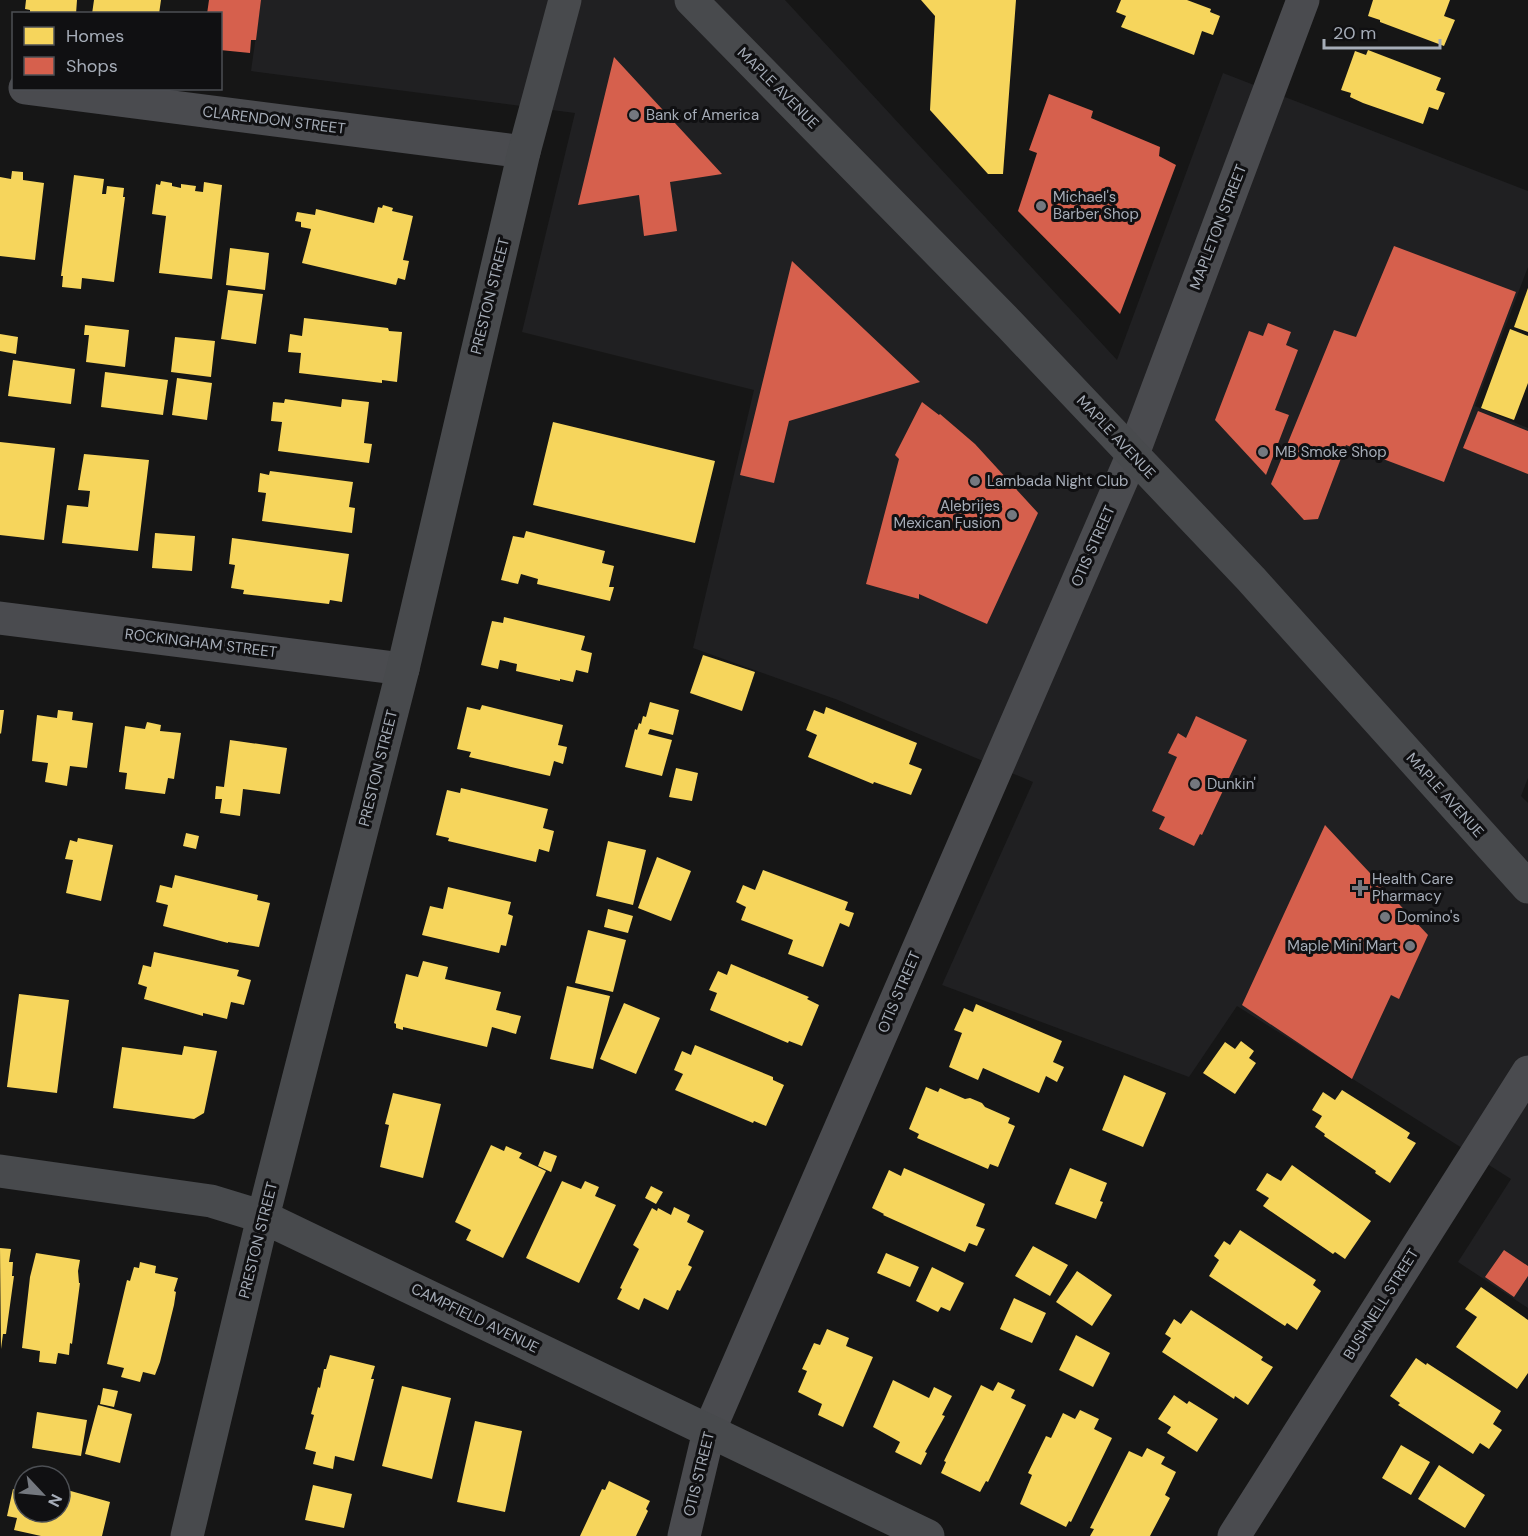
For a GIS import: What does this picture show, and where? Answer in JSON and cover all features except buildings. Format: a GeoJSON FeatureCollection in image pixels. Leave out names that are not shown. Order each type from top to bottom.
{"type":"FeatureCollection","features":[{"type":"Feature","properties":{"kind":"street","name":"PRESTON STREET"},"geometry":{"type":"LineString","coordinates":[[187,1536],[263,1217],[403,669],[524,152],[565,0]]}},
{"type":"Feature","properties":{"kind":"street","name":"MAPLE AVENUE"},"geometry":{"type":"LineString","coordinates":[[691,0],[1010,325],[1251,579],[1528,887]]}},
{"type":"Feature","properties":{"kind":"street","name":"MAPLETON STREET"},"geometry":{"type":"LineString","coordinates":[[1133,454],[1303,0]]}},
{"type":"Feature","properties":{"kind":"street","name":"CLARENDON STREET"},"geometry":{"type":"LineString","coordinates":[[41,90],[524,152]]}},
{"type":"Feature","properties":{"kind":"street","name":"OTIS STREET"},"geometry":{"type":"LineString","coordinates":[[684,1536],[709,1431],[1133,454]]}},
{"type":"Feature","properties":{"kind":"street","name":"ROCKINGHAM STREET"},"geometry":{"type":"LineString","coordinates":[[0,618],[403,669]]}},
{"type":"Feature","properties":{"kind":"street","name":"BUSHNELL STREET"},"geometry":{"type":"LineString","coordinates":[[1234,1536],[1528,1072]]}},
{"type":"Feature","properties":{"kind":"street","name":"CAMPFIELD AVENUE"},"geometry":{"type":"LineString","coordinates":[[0,1171],[211,1201],[263,1217],[928,1536]]}},
{"type":"Feature","properties":{"kind":"shaded area"},"geometry":{"type":"Polygon","coordinates":[[[261,0],[785,0],[1117,360],[1223,73],[1528,191],[1528,267],[1475,406],[1528,428],[1528,778],[1521,796],[1528,803],[1528,1308],[1458,1262],[1511,1179],[1237,1006],[1189,1077],[942,985],[1033,782],[838,700],[693,648],[754,390],[522,332],[575,113],[251,71],[261,0]]]}},
{"type":"Feature","properties":{"kind":"place","name":"Bank of America"},"geometry":{"type":"Point","coordinates":[634,115]}},
{"type":"Feature","properties":{"kind":"place","name":"Michael's Barber Shop"},"geometry":{"type":"Point","coordinates":[1041,206]}},
{"type":"Feature","properties":{"kind":"place","name":"MB Smoke Shop"},"geometry":{"type":"Point","coordinates":[1263,452]}},
{"type":"Feature","properties":{"kind":"place","name":"Lambada Night Club"},"geometry":{"type":"Point","coordinates":[975,481]}},
{"type":"Feature","properties":{"kind":"place","name":"Alebrijes Mexican Fusion"},"geometry":{"type":"Point","coordinates":[1012,515]}},
{"type":"Feature","properties":{"kind":"place","name":"Dunkin'"},"geometry":{"type":"Point","coordinates":[1195,784]}},
{"type":"Feature","properties":{"kind":"place","name":"Health Care Pharmacy"},"geometry":{"type":"Point","coordinates":[1360,888]}},
{"type":"Feature","properties":{"kind":"place","name":"Domino's"},"geometry":{"type":"Point","coordinates":[1385,917]}},
{"type":"Feature","properties":{"kind":"place","name":"Maple Mini Mart"},"geometry":{"type":"Point","coordinates":[1410,946]}}]}
